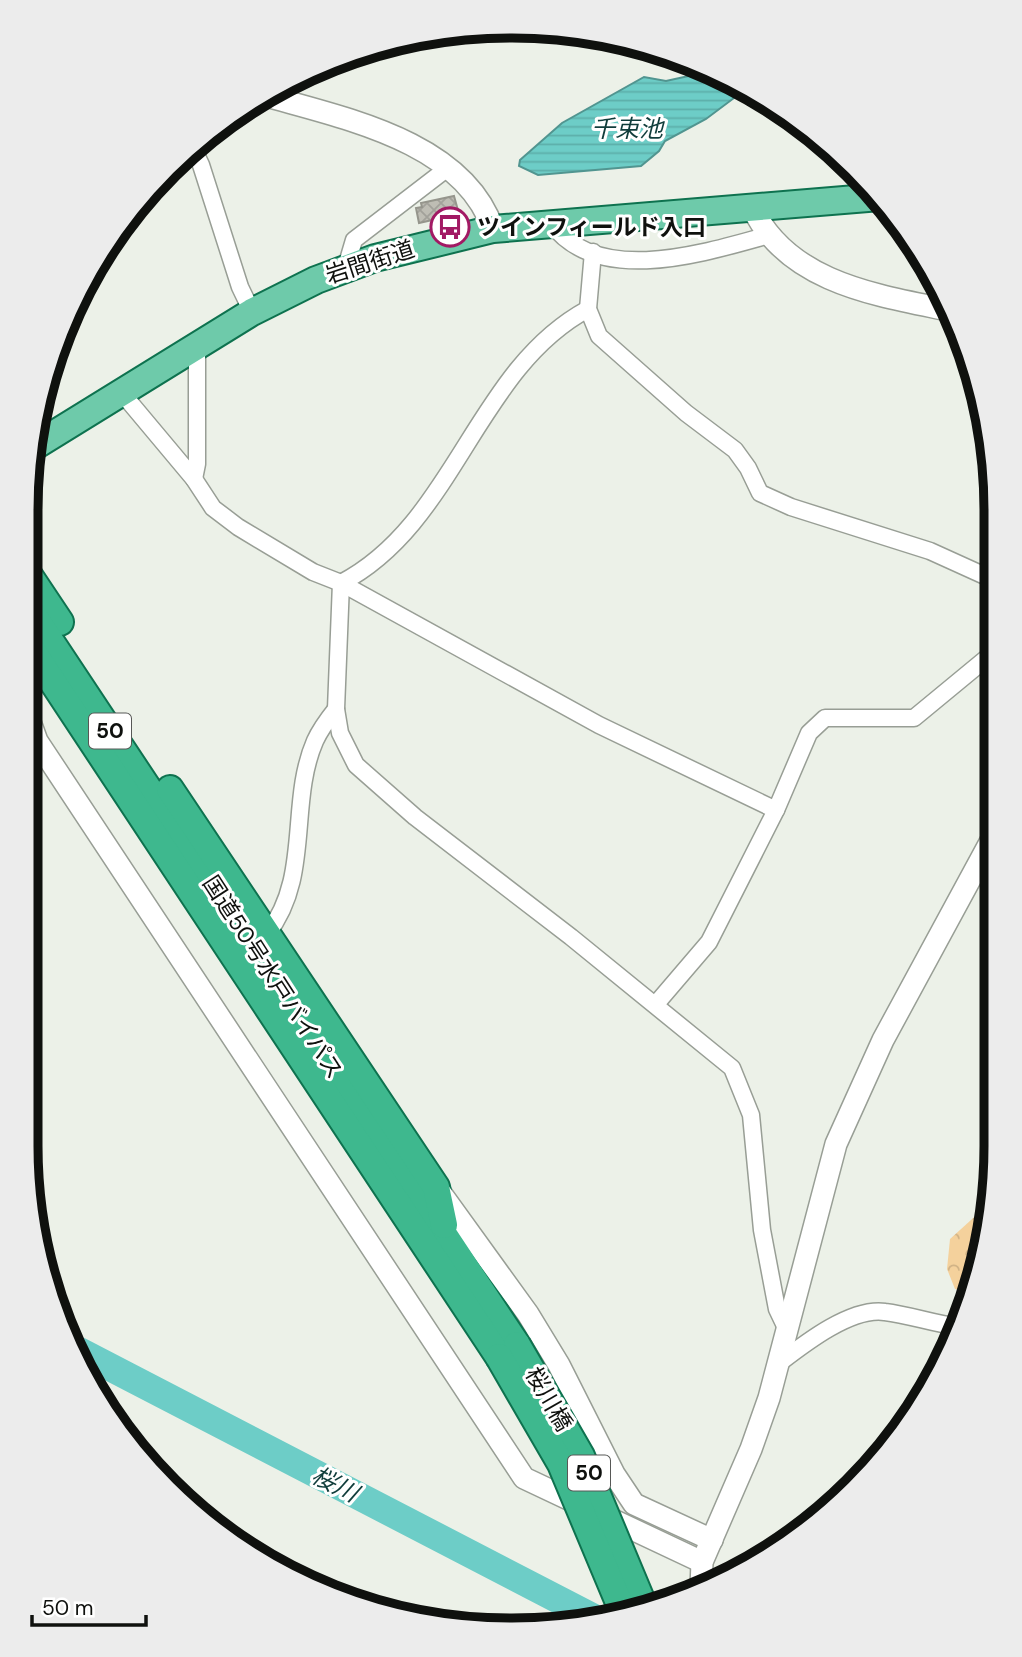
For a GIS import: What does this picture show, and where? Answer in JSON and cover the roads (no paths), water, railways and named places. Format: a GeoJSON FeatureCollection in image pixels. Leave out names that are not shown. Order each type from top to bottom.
{"type":"FeatureCollection","features":[{"type":"Feature","properties":{"kind":"highway"},"geometry":{"type":"LineString","coordinates":[[38,589],[436,1187],[441,1251]]}},
{"type":"Feature","properties":{"kind":"highway","name":"国道50号水戸バイパス"},"geometry":{"type":"LineString","coordinates":[[38,623],[182,859],[508,1351]]}},
{"type":"Feature","properties":{"kind":"highway","name":"国道50号水戸バイパス"},"geometry":{"type":"LineString","coordinates":[[38,659],[182,859]]}},
{"type":"Feature","properties":{"kind":"highway"},"geometry":{"type":"LineString","coordinates":[[38,692],[357,1173],[441,1251]]}},
{"type":"Feature","properties":{"kind":"highway","name":"桜川橋"},"geometry":{"type":"LineString","coordinates":[[508,1351],[581,1456],[604,1504],[641,1600]]}},
{"type":"Feature","properties":{"kind":"highway","name":"桜川橋"},"geometry":{"type":"LineString","coordinates":[[508,1351],[561,1464],[620,1605]]}},
{"type":"Feature","properties":{"kind":"main road","name":"岩間街道"},"geometry":{"type":"LineString","coordinates":[[44,440],[252,313],[346,267],[405,248],[493,229],[865,198]]}},
{"type":"Feature","properties":{"kind":"street"},"geometry":{"type":"LineString","coordinates":[[279,100],[415,146],[449,167],[477,195],[493,229]]}},
{"type":"Feature","properties":{"kind":"street"},"geometry":{"type":"LineString","coordinates":[[197,157],[240,287],[252,313]]}},
{"type":"Feature","properties":{"kind":"street"},"geometry":{"type":"LineString","coordinates":[[346,267],[354,240],[449,167]]}},
{"type":"Feature","properties":{"kind":"street"},"geometry":{"type":"LineString","coordinates":[[752,207],[769,235],[797,259],[848,287],[938,308]]}},
{"type":"Feature","properties":{"kind":"street"},"geometry":{"type":"LineString","coordinates":[[551,223],[571,242],[593,252],[621,258],[661,261],[769,235]]}},
{"type":"Feature","properties":{"kind":"street"},"geometry":{"type":"LineString","coordinates":[[593,252],[588,309],[589,319],[599,336],[686,413],[735,450],[748,468],[760,493],[791,507],[930,551],[984,575]]}},
{"type":"Feature","properties":{"kind":"street"},"geometry":{"type":"LineString","coordinates":[[341,583],[369,569],[403,537],[430,503],[459,453],[513,377],[549,337],[569,319],[588,309]]}},
{"type":"Feature","properties":{"kind":"street"},"geometry":{"type":"LineString","coordinates":[[194,479],[197,464],[197,346]]}},
{"type":"Feature","properties":{"kind":"street"},"geometry":{"type":"LineString","coordinates":[[122,393],[194,479],[213,508],[238,527],[313,572],[341,583],[599,725],[776,810]]}},
{"type":"Feature","properties":{"kind":"street"},"geometry":{"type":"LineString","coordinates":[[341,583],[336,709],[340,733],[348,750],[377,786],[656,1004],[732,1068],[751,1115],[762,1230],[774,1296],[788,1330]]}},
{"type":"Feature","properties":{"kind":"street"},"geometry":{"type":"LineString","coordinates":[[656,1004],[709,942],[776,810],[809,733],[825,718],[914,718],[984,660]]}},
{"type":"Feature","properties":{"kind":"street"},"geometry":{"type":"LineString","coordinates":[[267,934],[281,916],[299,847],[302,803],[312,750],[336,709]]}},
{"type":"Feature","properties":{"kind":"street"},"geometry":{"type":"LineString","coordinates":[[38,743],[524,1478],[702,1562]]}},
{"type":"Feature","properties":{"kind":"street"},"geometry":{"type":"LineString","coordinates":[[701,1579],[702,1562],[751,1449],[778,1364],[836,1144],[856,1094],[984,854]]}},
{"type":"Feature","properties":{"kind":"street"},"geometry":{"type":"LineString","coordinates":[[436,1187],[528,1314],[559,1365],[614,1474],[634,1504],[712,1540]]}},
{"type":"Feature","properties":{"kind":"street"},"geometry":{"type":"LineString","coordinates":[[778,1364],[809,1341],[853,1317],[870,1312],[884,1312],[949,1325]]}},
{"type":"Feature","properties":{"kind":"water","name":"千束池"},"geometry":{"type":"Polygon","coordinates":[[[694,75],[736,96],[706,119],[665,141],[659,151],[641,166],[538,175],[519,166],[520,160],[562,123],[644,77],[666,81],[694,75]]]}},
{"type":"Feature","properties":{"kind":"waterway","name":"桜川"},"geometry":{"type":"LineString","coordinates":[[87,1355],[583,1612]]}},
{"type":"Feature","properties":{"kind":"place","name":"ツインフィールド入口"},"geometry":{"type":"Point","coordinates":[450,227]}}]}
